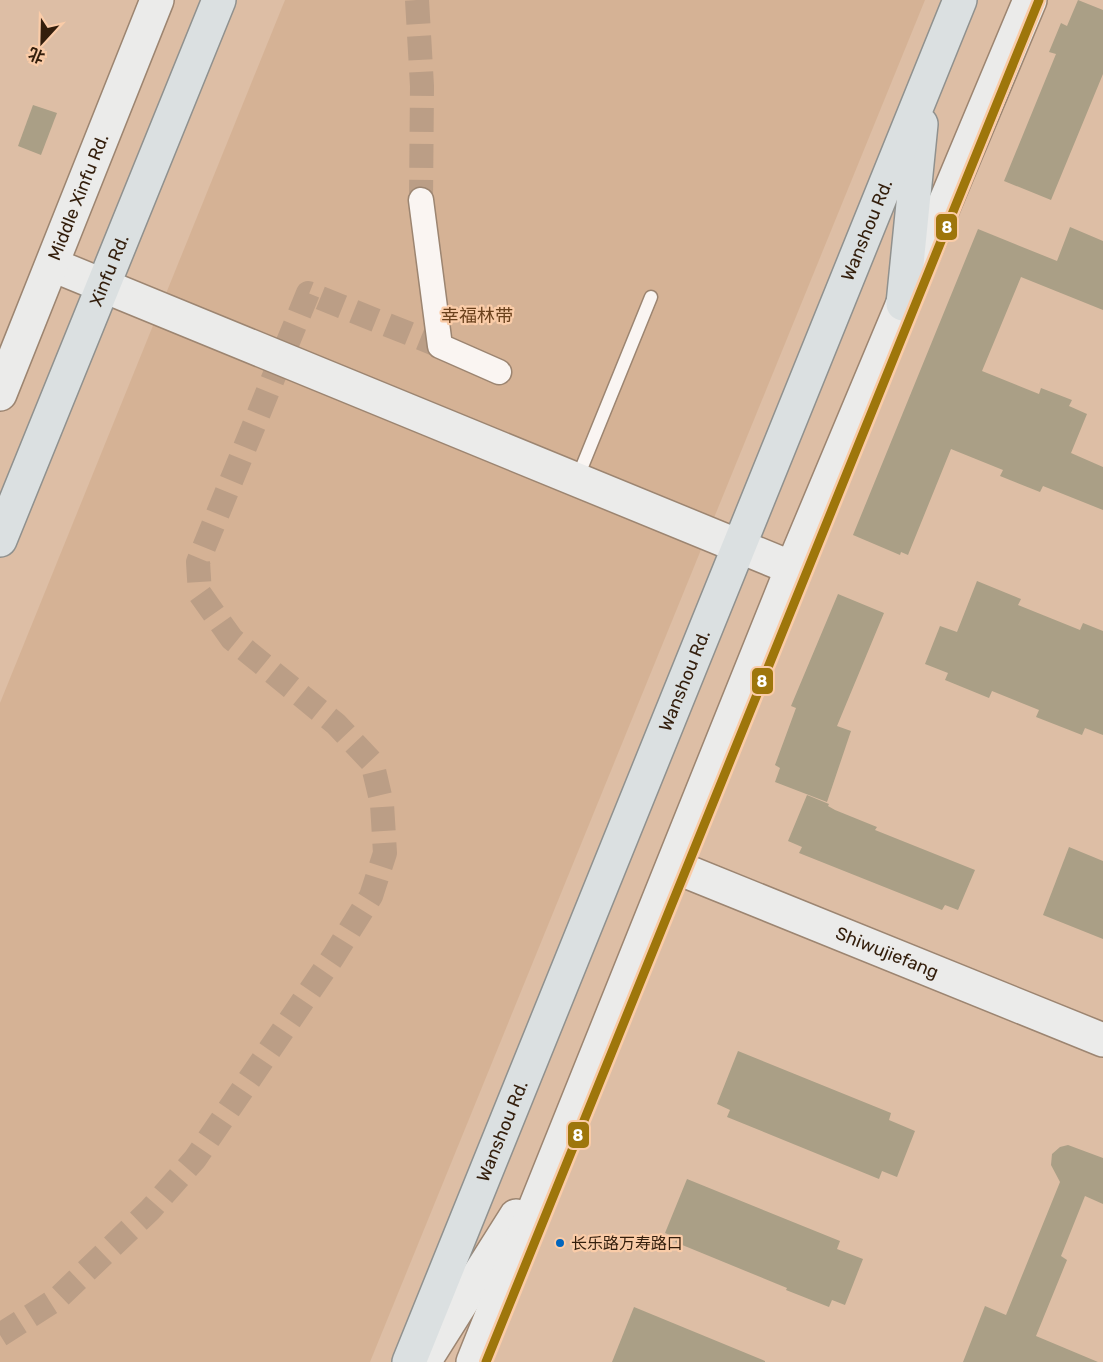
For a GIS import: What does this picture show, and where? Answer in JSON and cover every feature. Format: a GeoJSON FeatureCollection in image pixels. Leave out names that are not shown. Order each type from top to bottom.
{"type":"FeatureCollection","features":[{"type":"Feature","properties":{"kind":"main road","name":"Middle Xinfu Rd."},"geometry":{"type":"LineString","coordinates":[[0,394],[157,0]]}},
{"type":"Feature","properties":{"kind":"main road","name":"Xinfu Rd."},"geometry":{"type":"LineString","coordinates":[[0,540],[219,0]]}},
{"type":"Feature","properties":{"kind":"main road","name":"Wanshou Rd."},"geometry":{"type":"LineString","coordinates":[[409,1362],[960,0]]}},
{"type":"Feature","properties":{"kind":"main road"},"geometry":{"type":"LineString","coordinates":[[473,1362],[792,568],[1030,0]]}},
{"type":"Feature","properties":{"kind":"main road"},"geometry":{"type":"LineString","coordinates":[[903,304],[925,86]]}},
{"type":"Feature","properties":{"kind":"main road"},"geometry":{"type":"LineString","coordinates":[[53,265],[792,568]]}},
{"type":"Feature","properties":{"kind":"main road","name":"Shiwujiefang"},"geometry":{"type":"LineString","coordinates":[[673,866],[1103,1040]]}},
{"type":"Feature","properties":{"kind":"main road"},"geometry":{"type":"LineString","coordinates":[[424,1362],[562,1143]]}},
{"type":"Feature","properties":{"kind":"street"},"geometry":{"type":"LineString","coordinates":[[421,200],[440,346],[499,372]]}},
{"type":"Feature","properties":{"kind":"lane"},"geometry":{"type":"LineString","coordinates":[[577,480],[651,297]]}},
{"type":"Feature","properties":{"kind":"green space","name":"幸福林带"},"geometry":{"type":"Polygon","coordinates":[[[285,0],[925,0],[370,1362],[0,1362],[0,703],[285,0]]]}},
{"type":"Feature","properties":{"kind":"building"},"geometry":{"type":"Polygon","coordinates":[[[1078,0],[1103,10],[1103,74],[1051,200],[1004,181],[1056,54],[1049,52],[1061,23],[1067,26],[1078,0]]]}},
{"type":"Feature","properties":{"kind":"building"},"geometry":{"type":"Polygon","coordinates":[[[33,105],[57,113],[41,155],[18,146],[33,105]]]}},
{"type":"Feature","properties":{"kind":"building"},"geometry":{"type":"Polygon","coordinates":[[[1070,227],[1103,241],[1103,310],[1021,277],[982,371],[1039,394],[1041,388],[1072,400],[1069,406],[1087,414],[1071,453],[1103,467],[1103,510],[1043,486],[1040,492],[1000,476],[1003,470],[951,449],[908,555],[901,552],[900,555],[853,535],[978,229],[1057,261],[1070,227]]]}},
{"type":"Feature","properties":{"kind":"building"},"geometry":{"type":"Polygon","coordinates":[[[977,581],[1021,599],[1018,605],[1080,630],[1083,623],[1103,631],[1103,735],[1085,728],[1082,735],[1036,717],[1039,710],[992,691],[989,698],[945,680],[948,673],[925,664],[940,626],[957,632],[977,581]]]}},
{"type":"Feature","properties":{"kind":"building"},"geometry":{"type":"Polygon","coordinates":[[[838,594],[884,613],[837,726],[851,731],[827,802],[775,782],[780,768],[775,765],[796,708],[791,706],[838,594]]]}},
{"type":"Feature","properties":{"kind":"building"},"geometry":{"type":"Polygon","coordinates":[[[807,795],[829,804],[828,806],[835,810],[877,827],[875,830],[975,870],[958,910],[945,905],[942,910],[799,853],[802,847],[788,841],[807,795]]]}},
{"type":"Feature","properties":{"kind":"building"},"geometry":{"type":"Polygon","coordinates":[[[1069,847],[1103,861],[1103,939],[1043,915],[1069,847]]]}},
{"type":"Feature","properties":{"kind":"building"},"geometry":{"type":"Polygon","coordinates":[[[738,1051],[891,1113],[889,1120],[915,1131],[897,1177],[882,1171],[879,1179],[727,1117],[730,1110],[717,1104],[738,1051]]]}},
{"type":"Feature","properties":{"kind":"building"},"geometry":{"type":"Polygon","coordinates":[[[1068,1145],[1103,1158],[1103,1204],[1085,1196],[1061,1256],[1067,1260],[1036,1336],[1098,1362],[963,1362],[985,1306],[1006,1315],[1060,1182],[1051,1165],[1052,1154],[1060,1147],[1068,1145]]]}},
{"type":"Feature","properties":{"kind":"building"},"geometry":{"type":"Polygon","coordinates":[[[687,1179],[840,1241],[837,1249],[863,1259],[845,1305],[832,1300],[829,1307],[675,1242],[677,1238],[665,1233],[687,1179]]]}},
{"type":"Feature","properties":{"kind":"building"},"geometry":{"type":"Polygon","coordinates":[[[634,1307],[765,1361],[765,1362],[612,1362],[634,1307]]]}},
{"type":"Feature","properties":{"kind":"tunnel"},"geometry":{"type":"LineString","coordinates":[[417,0],[422,86],[421,200]]}},
{"type":"Feature","properties":{"kind":"tunnel"},"geometry":{"type":"LineString","coordinates":[[0,1335],[57,1299],[150,1210],[195,1159],[333,957],[371,896],[385,853],[382,804],[372,762],[336,724],[232,639],[200,594],[198,562],[308,293],[440,346]]}},
{"type":"Feature","properties":{"kind":"transit line","name":"8"},"geometry":{"type":"LineString","coordinates":[[486,1362],[1039,0]]}},
{"type":"Feature","properties":{"kind":"place","name":"长乐路万寿路口"},"geometry":{"type":"Point","coordinates":[560,1243]}}]}
